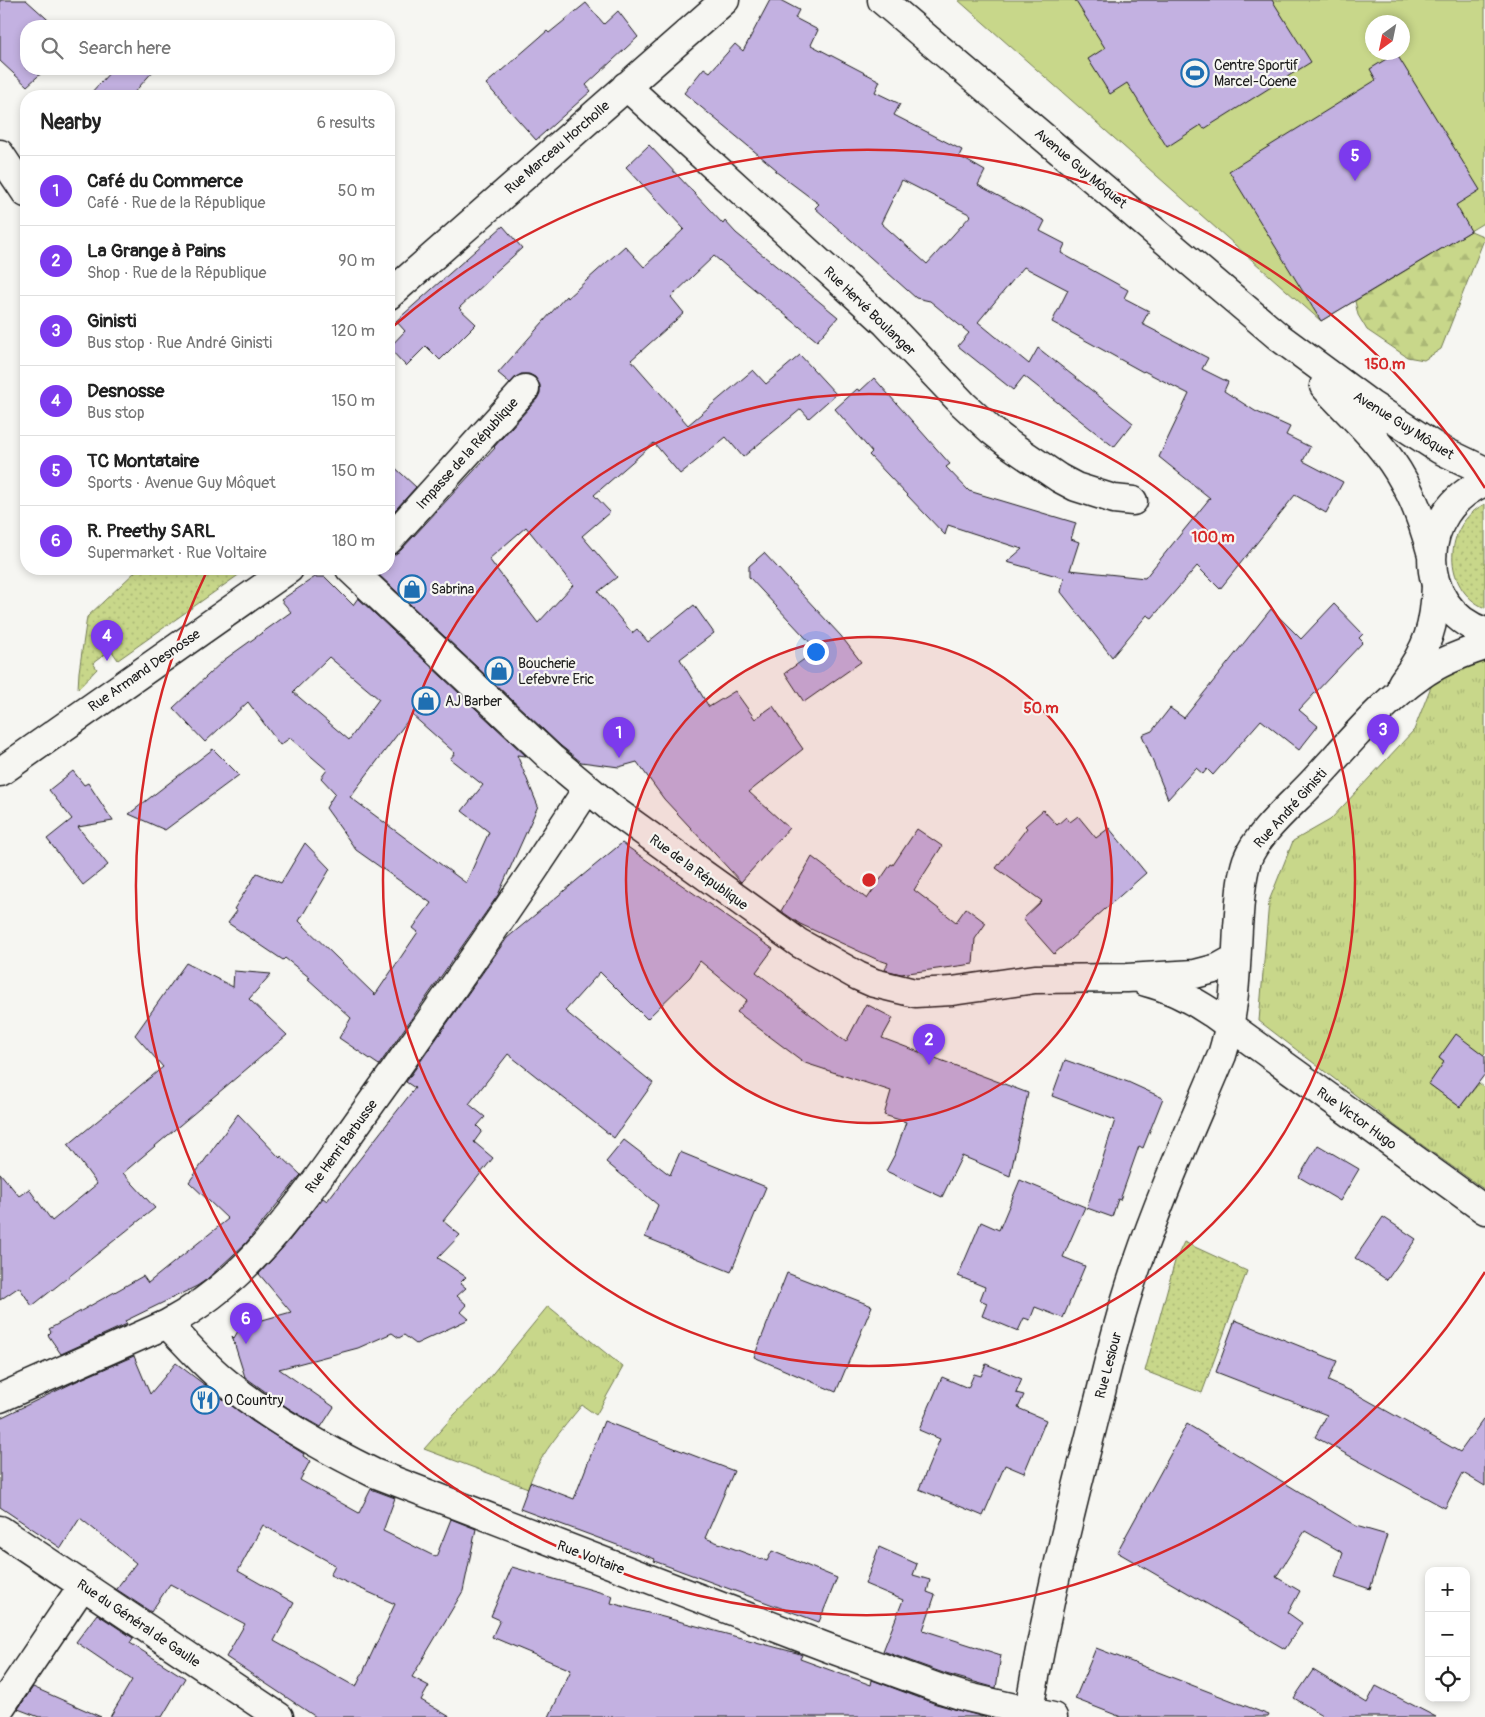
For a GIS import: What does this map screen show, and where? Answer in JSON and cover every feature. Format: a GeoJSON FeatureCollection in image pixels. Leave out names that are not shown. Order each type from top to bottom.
{"type":"FeatureCollection","features":[{"type":"Feature","properties":{"kind":"street","name":"Rue Marceau Horcholle"},"geometry":{"type":"LineString","coordinates":[[395,290],[725,0]]}},
{"type":"Feature","properties":{"kind":"street","name":"Avenue Guy Môquet"},"geometry":{"type":"LineString","coordinates":[[882,0],[1279,337],[1371,405],[1439,449],[1485,471]]}},
{"type":"Feature","properties":{"kind":"street","name":"Rue Hervé Boulanger"},"geometry":{"type":"LineString","coordinates":[[626,86],[886,324],[963,404],[991,430],[1059,478],[1114,499],[1133,501]]}},
{"type":"Feature","properties":{"kind":"street"},"geometry":{"type":"LineString","coordinates":[[0,154],[20,184]]}},
{"type":"Feature","properties":{"kind":"street","name":"Avenue Guy Môquet"},"geometry":{"type":"LineString","coordinates":[[1279,337],[1362,427],[1394,465],[1403,478],[1418,509],[1432,555]]}},
{"type":"Feature","properties":{"kind":"street","name":"Impasse de la République"},"geometry":{"type":"LineString","coordinates":[[395,533],[525,389]]}},
{"type":"Feature","properties":{"kind":"street"},"geometry":{"type":"LineString","coordinates":[[1485,482],[1463,494],[1447,510],[1436,532],[1432,555],[1436,584],[1447,604],[1472,626],[1485,632]]}},
{"type":"Feature","properties":{"kind":"street","name":"Rue Armand Desnosse"},"geometry":{"type":"LineString","coordinates":[[0,772],[280,575]]}},
{"type":"Feature","properties":{"kind":"street","name":"Rue de la République"},"geometry":{"type":"LineString","coordinates":[[361,575],[551,758],[587,789],[643,832],[799,943],[837,966],[874,983],[915,993],[952,991],[1035,979],[1127,978],[1195,974],[1218,968],[1236,958]]}},
{"type":"Feature","properties":{"kind":"street","name":"Rue André Ginisti"},"geometry":{"type":"LineString","coordinates":[[1388,702],[1419,658],[1430,635],[1436,605],[1436,584]]}},
{"type":"Feature","properties":{"kind":"street","name":"Rue André Ginisti"},"geometry":{"type":"LineString","coordinates":[[1230,1026],[1242,884],[1247,860],[1252,850],[1272,826],[1388,702],[1420,676],[1436,666],[1468,651],[1485,646]]}},
{"type":"Feature","properties":{"kind":"street","name":"Rue Henri Barbusse"},"geometry":{"type":"LineString","coordinates":[[0,1398],[167,1324],[202,1304],[260,1253],[293,1212],[420,1035],[549,848],[587,789]]}},
{"type":"Feature","properties":{"kind":"street","name":"Rue de la République"},"geometry":{"type":"LineString","coordinates":[[1127,978],[1152,983],[1191,999],[1230,1026]]}},
{"type":"Feature","properties":{"kind":"street","name":"Rue Victor Hugo"},"geometry":{"type":"LineString","coordinates":[[1230,1026],[1485,1210]]}},
{"type":"Feature","properties":{"kind":"street","name":"Rue Lesiour"},"geometry":{"type":"LineString","coordinates":[[1037,1715],[1045,1621],[1060,1555],[1125,1303],[1137,1264],[1222,1054],[1230,1026]]}},
{"type":"Feature","properties":{"kind":"street","name":"Rue Voltaire"},"geometry":{"type":"LineString","coordinates":[[167,1324],[227,1383],[250,1400],[304,1435],[374,1473],[843,1653],[963,1696],[1037,1715]]}},
{"type":"Feature","properties":{"kind":"street","name":"Rue du Général de Gaulle"},"geometry":{"type":"LineString","coordinates":[[0,1530],[279,1717]]}},
{"type":"Feature","properties":{"kind":"street"},"geometry":{"type":"LineString","coordinates":[[0,1708],[82,1585]]}},
{"type":"Feature","properties":{"kind":"green space"},"geometry":{"type":"Polygon","coordinates":[[[958,0],[1485,0],[1485,222],[1321,321],[958,0]]]}},
{"type":"Feature","properties":{"kind":"green space"},"geometry":{"type":"Polygon","coordinates":[[[1471,231],[1485,237],[1441,349],[1424,360],[1407,357],[1367,330],[1358,315],[1355,301],[1471,231]]]}},
{"type":"Feature","properties":{"kind":"green space"},"geometry":{"type":"Polygon","coordinates":[[[1485,504],[1485,608],[1471,599],[1461,587],[1455,572],[1453,556],[1455,541],[1461,526],[1471,513],[1485,504]]]}},
{"type":"Feature","properties":{"kind":"green space"},"geometry":{"type":"Polygon","coordinates":[[[132,575],[238,575],[118,660],[111,650],[93,663],[97,669],[78,689],[87,617],[132,575]]]}},
{"type":"Feature","properties":{"kind":"green space"},"geometry":{"type":"Polygon","coordinates":[[[1485,659],[1485,1053],[1483,1055],[1456,1035],[1439,1058],[1444,1062],[1429,1084],[1460,1107],[1479,1083],[1485,1088],[1485,1190],[1397,1127],[1259,1021],[1269,901],[1293,841],[1330,820],[1414,730],[1432,684],[1469,661],[1485,659]]]}},
{"type":"Feature","properties":{"kind":"green space"},"geometry":{"type":"Polygon","coordinates":[[[1184,1242],[1247,1271],[1202,1393],[1145,1371],[1175,1261],[1184,1242]]]}},
{"type":"Feature","properties":{"kind":"green space"},"geometry":{"type":"Polygon","coordinates":[[[548,1306],[623,1367],[596,1415],[582,1405],[558,1434],[544,1455],[532,1476],[528,1488],[424,1449],[475,1395],[548,1306]]]}},
{"type":"Feature","properties":{"kind":"building"},"geometry":{"type":"Polygon","coordinates":[[[0,0],[26,0],[48,20],[20,20],[20,75],[39,75],[27,86],[0,61],[0,0]]]}},
{"type":"Feature","properties":{"kind":"building"},"geometry":{"type":"Polygon","coordinates":[[[770,0],[780,0],[799,10],[795,18],[818,30],[811,45],[880,81],[875,92],[900,104],[894,115],[962,150],[959,156],[985,171],[978,185],[1045,221],[1040,231],[1065,244],[1061,253],[1128,290],[1124,298],[1149,311],[1142,324],[1208,358],[1202,369],[1228,382],[1224,391],[1255,411],[1290,427],[1286,435],[1310,447],[1303,461],[1343,482],[1326,513],[1295,495],[1220,589],[1197,566],[1152,618],[1147,615],[1112,657],[1061,592],[1064,578],[1007,562],[1022,549],[948,525],[945,535],[869,455],[872,452],[835,409],[857,389],[860,391],[874,378],[950,464],[946,467],[969,491],[1076,523],[1071,539],[1079,542],[1070,570],[1145,578],[1210,498],[1159,457],[1189,394],[1143,372],[1052,322],[1068,290],[1024,267],[978,322],[1029,364],[1038,348],[1133,423],[1114,447],[1024,376],[1013,390],[958,346],[969,333],[930,301],[916,298],[815,208],[819,204],[775,171],[777,170],[684,93],[704,68],[710,72],[735,44],[743,51],[770,0]],[[902,180],[881,223],[927,264],[971,215],[902,180]]]}},
{"type":"Feature","properties":{"kind":"building","name":"Centre Sportif Marcel-Coene"},"geometry":{"type":"Polygon","coordinates":[[[1075,0],[1272,0],[1311,62],[1204,129],[1201,125],[1167,147],[1127,83],[1110,94],[1088,59],[1105,48],[1075,0]]]}},
{"type":"Feature","properties":{"kind":"building"},"geometry":{"type":"Polygon","coordinates":[[[586,3],[604,24],[618,11],[638,37],[586,85],[591,91],[536,140],[486,84],[547,31],[549,33],[586,3]]]}},
{"type":"Feature","properties":{"kind":"building"},"geometry":{"type":"Polygon","coordinates":[[[1385,60],[1400,60],[1480,190],[1456,205],[1471,231],[1321,321],[1229,171],[1376,80],[1370,69],[1385,60]]]}},
{"type":"Feature","properties":{"kind":"building"},"geometry":{"type":"Polygon","coordinates":[[[107,75],[150,75],[136,90],[94,90],[107,75]]]}},
{"type":"Feature","properties":{"kind":"building"},"geometry":{"type":"Polygon","coordinates":[[[649,145],[723,224],[725,221],[736,233],[838,317],[817,341],[714,256],[671,297],[684,313],[631,360],[688,425],[753,370],[766,384],[800,355],[836,394],[809,418],[801,409],[743,457],[726,437],[680,474],[654,443],[594,495],[610,512],[582,536],[617,577],[598,592],[632,633],[637,629],[648,642],[694,605],[714,633],[680,659],[709,707],[735,691],[755,719],[773,706],[803,749],[749,792],[789,828],[741,882],[664,799],[637,762],[619,767],[581,762],[561,746],[379,575],[395,575],[395,554],[495,448],[537,399],[540,393],[540,385],[535,377],[529,374],[521,374],[510,383],[498,373],[566,296],[567,298],[625,246],[644,267],[684,229],[626,167],[649,145]],[[526,527],[489,559],[538,623],[573,585],[526,527]]]}},
{"type":"Feature","properties":{"kind":"building"},"geometry":{"type":"Polygon","coordinates":[[[503,226],[522,248],[459,308],[476,324],[440,360],[426,346],[406,366],[395,354],[395,342],[405,331],[396,321],[503,226]]]}},
{"type":"Feature","properties":{"kind":"building"},"geometry":{"type":"Polygon","coordinates":[[[395,468],[416,487],[395,510],[395,468]]]}},
{"type":"Feature","properties":{"kind":"building"},"geometry":{"type":"Polygon","coordinates":[[[764,553],[841,636],[861,662],[804,702],[785,673],[817,650],[749,577],[749,566],[764,553]]]}},
{"type":"Feature","properties":{"kind":"building"},"geometry":{"type":"Polygon","coordinates":[[[315,577],[325,577],[353,605],[358,598],[526,756],[517,755],[538,806],[498,895],[379,1065],[339,1038],[351,1018],[307,978],[310,978],[285,958],[283,960],[228,923],[237,911],[234,909],[257,873],[281,883],[305,843],[330,869],[299,921],[375,995],[418,932],[413,928],[431,903],[356,850],[326,808],[335,793],[321,778],[327,770],[290,738],[280,745],[248,702],[205,742],[173,708],[224,660],[291,612],[281,600],[315,577]],[[329,657],[293,692],[349,740],[379,699],[329,657]],[[412,715],[350,797],[466,883],[489,832],[462,811],[483,785],[450,759],[455,753],[412,715]]]}},
{"type":"Feature","properties":{"kind":"building"},"geometry":{"type":"Polygon","coordinates":[[[1334,604],[1363,634],[1359,638],[1363,642],[1299,710],[1318,726],[1299,750],[1261,720],[1213,775],[1207,769],[1203,774],[1196,768],[1168,799],[1142,735],[1152,731],[1170,708],[1184,718],[1271,609],[1301,639],[1334,604]]]}},
{"type":"Feature","properties":{"kind":"building"},"geometry":{"type":"Polygon","coordinates":[[[213,749],[239,775],[165,830],[129,814],[213,749]]]}},
{"type":"Feature","properties":{"kind":"building"},"geometry":{"type":"Polygon","coordinates":[[[73,771],[84,785],[88,783],[113,821],[78,827],[108,865],[83,885],[47,839],[72,819],[49,790],[73,771]]]}},
{"type":"Feature","properties":{"kind":"building"},"geometry":{"type":"Polygon","coordinates":[[[1043,810],[1057,825],[1066,817],[1070,822],[1078,816],[1096,838],[1109,828],[1146,873],[1054,954],[1023,919],[1042,901],[996,868],[1027,828],[1025,826],[1043,810]]]}},
{"type":"Feature","properties":{"kind":"building"},"geometry":{"type":"Polygon","coordinates":[[[917,829],[942,846],[914,890],[956,922],[966,908],[986,923],[975,939],[973,964],[901,974],[885,970],[888,963],[800,924],[781,911],[812,857],[867,899],[917,829]]]}},
{"type":"Feature","properties":{"kind":"building"},"geometry":{"type":"Polygon","coordinates":[[[622,843],[773,949],[756,972],[846,1042],[866,1004],[893,1018],[882,1038],[1028,1093],[1010,1176],[962,1156],[942,1197],[886,1171],[895,1154],[906,1122],[884,1115],[891,1091],[805,1063],[737,1012],[747,1000],[700,961],[690,977],[647,1019],[600,972],[565,1011],[653,1083],[614,1138],[508,1054],[469,1104],[485,1117],[477,1126],[482,1131],[474,1142],[493,1158],[443,1221],[460,1235],[438,1258],[466,1277],[460,1283],[466,1288],[457,1296],[467,1305],[461,1312],[469,1319],[416,1344],[404,1335],[399,1338],[392,1333],[358,1348],[279,1369],[334,1407],[321,1427],[288,1408],[245,1377],[232,1336],[234,1338],[241,1326],[291,1312],[259,1274],[288,1242],[323,1198],[327,1201],[415,1088],[406,1082],[507,938],[622,843]]]}},
{"type":"Feature","properties":{"kind":"building"},"geometry":{"type":"Polygon","coordinates":[[[186,963],[233,987],[234,971],[271,974],[249,999],[287,1035],[123,1173],[155,1208],[32,1306],[19,1287],[0,1300],[0,1173],[19,1196],[29,1189],[52,1221],[97,1184],[68,1145],[163,1067],[135,1035],[186,963]]]}},
{"type":"Feature","properties":{"kind":"building"},"geometry":{"type":"Polygon","coordinates":[[[1456,1034],[1485,1056],[1485,1074],[1460,1107],[1429,1084],[1444,1062],[1439,1058],[1456,1034]]]}},
{"type":"Feature","properties":{"kind":"building"},"geometry":{"type":"Polygon","coordinates":[[[1065,1060],[1128,1082],[1163,1098],[1143,1148],[1139,1146],[1112,1217],[1087,1208],[1115,1120],[1052,1096],[1065,1060]]]}},
{"type":"Feature","properties":{"kind":"building"},"geometry":{"type":"Polygon","coordinates":[[[238,1114],[280,1158],[281,1156],[301,1175],[246,1243],[206,1280],[125,1321],[127,1324],[61,1354],[48,1335],[51,1332],[49,1329],[143,1276],[148,1283],[228,1219],[189,1182],[238,1114]]]}},
{"type":"Feature","properties":{"kind":"building"},"geometry":{"type":"Polygon","coordinates":[[[624,1140],[670,1175],[680,1152],[766,1187],[731,1272],[645,1237],[658,1205],[606,1162],[624,1140]]]}},
{"type":"Feature","properties":{"kind":"building"},"geometry":{"type":"Polygon","coordinates":[[[1318,1145],[1359,1169],[1340,1201],[1299,1177],[1318,1145]]]}},
{"type":"Feature","properties":{"kind":"building"},"geometry":{"type":"Polygon","coordinates":[[[1020,1180],[1085,1207],[1063,1257],[1085,1266],[1063,1318],[1035,1307],[1030,1320],[1024,1318],[1018,1331],[982,1316],[987,1303],[980,1300],[985,1287],[958,1276],[981,1222],[999,1230],[1020,1180]]]}},
{"type":"Feature","properties":{"kind":"building"},"geometry":{"type":"Polygon","coordinates":[[[1383,1217],[1416,1239],[1387,1280],[1355,1258],[1383,1217]]]}},
{"type":"Feature","properties":{"kind":"building"},"geometry":{"type":"Polygon","coordinates":[[[787,1273],[872,1306],[836,1392],[754,1357],[787,1273]]]}},
{"type":"Feature","properties":{"kind":"building"},"geometry":{"type":"Polygon","coordinates":[[[1235,1320],[1337,1361],[1328,1381],[1351,1391],[1460,1452],[1485,1417],[1485,1486],[1463,1473],[1445,1508],[1315,1437],[1327,1415],[1216,1372],[1235,1320]]]}},
{"type":"Feature","properties":{"kind":"building"},"geometry":{"type":"Polygon","coordinates":[[[134,1356],[150,1394],[176,1363],[252,1421],[304,1454],[303,1456],[310,1461],[300,1480],[359,1513],[371,1489],[395,1498],[383,1531],[436,1557],[451,1519],[476,1529],[463,1591],[412,1677],[429,1686],[421,1700],[450,1717],[316,1717],[226,1657],[245,1624],[170,1584],[151,1612],[116,1589],[136,1563],[80,1518],[61,1548],[0,1507],[0,1418],[134,1356]],[[263,1525],[238,1571],[294,1603],[274,1641],[356,1687],[395,1604],[330,1575],[335,1565],[263,1525]]]}},
{"type":"Feature","properties":{"kind":"building"},"geometry":{"type":"Polygon","coordinates":[[[986,1364],[1022,1379],[1016,1393],[1024,1395],[1018,1408],[1046,1420],[1024,1473],[1005,1465],[983,1516],[919,1489],[940,1439],[919,1430],[942,1377],[968,1388],[974,1374],[981,1376],[986,1364]]]}},
{"type":"Feature","properties":{"kind":"building"},"geometry":{"type":"Polygon","coordinates":[[[604,1421],[734,1471],[705,1538],[767,1561],[772,1551],[837,1578],[819,1622],[520,1509],[530,1482],[574,1499],[604,1421]]]}},
{"type":"Feature","properties":{"kind":"building"},"geometry":{"type":"Polygon","coordinates":[[[1187,1424],[1356,1526],[1387,1535],[1370,1589],[1335,1577],[1343,1553],[1305,1531],[1276,1577],[1300,1591],[1288,1613],[1302,1623],[1285,1649],[1117,1552],[1187,1424]]]}},
{"type":"Feature","properties":{"kind":"building"},"geometry":{"type":"Polygon","coordinates":[[[879,1547],[917,1564],[913,1575],[930,1580],[927,1592],[935,1595],[923,1630],[1001,1655],[996,1688],[946,1674],[883,1651],[903,1600],[865,1584],[879,1547]]]}},
{"type":"Feature","properties":{"kind":"building"},"geometry":{"type":"Polygon","coordinates":[[[512,1567],[613,1596],[611,1603],[797,1653],[802,1655],[800,1659],[871,1685],[872,1680],[936,1704],[984,1717],[549,1717],[571,1670],[492,1637],[500,1620],[491,1616],[512,1567]]]}},
{"type":"Feature","properties":{"kind":"building"},"geometry":{"type":"Polygon","coordinates":[[[97,1614],[133,1638],[130,1643],[185,1678],[162,1717],[110,1717],[132,1680],[76,1642],[97,1614]]]}},
{"type":"Feature","properties":{"kind":"building"},"geometry":{"type":"Polygon","coordinates":[[[1096,1648],[1269,1715],[1268,1717],[1121,1717],[1075,1699],[1096,1648]]]}},
{"type":"Feature","properties":{"kind":"building"},"geometry":{"type":"Polygon","coordinates":[[[1313,1670],[1367,1703],[1376,1686],[1436,1717],[1325,1717],[1294,1698],[1313,1670]]]}},
{"type":"Feature","properties":{"kind":"building"},"geometry":{"type":"Polygon","coordinates":[[[33,1687],[101,1717],[39,1717],[18,1709],[33,1687]]]}},
{"type":"Feature","properties":{"kind":"place","name":"Centre Sportif Marcel-Coene"},"geometry":{"type":"Point","coordinates":[1195,73]}},
{"type":"Feature","properties":{"kind":"place","name":"TC Montataire"},"geometry":{"type":"Point","coordinates":[1355,181]}},
{"type":"Feature","properties":{"kind":"place","name":"Sabrina"},"geometry":{"type":"Point","coordinates":[412,589]}},
{"type":"Feature","properties":{"kind":"place","name":"Desnosse"},"geometry":{"type":"Point","coordinates":[107,661]}},
{"type":"Feature","properties":{"kind":"place","name":"Boucherie Lefebvre Eric"},"geometry":{"type":"Point","coordinates":[499,671]}},
{"type":"Feature","properties":{"kind":"place","name":"AJ Barber"},"geometry":{"type":"Point","coordinates":[426,701]}},
{"type":"Feature","properties":{"kind":"place","name":"Ginisti"},"geometry":{"type":"Point","coordinates":[1383,755]}},
{"type":"Feature","properties":{"kind":"place","name":"Café du Commerce"},"geometry":{"type":"Point","coordinates":[619,758]}},
{"type":"Feature","properties":{"kind":"place","name":"La Grange à Pains"},"geometry":{"type":"Point","coordinates":[929,1065]}},
{"type":"Feature","properties":{"kind":"place","name":"R. Preethy SARL"},"geometry":{"type":"Point","coordinates":[246,1344]}},
{"type":"Feature","properties":{"kind":"place","name":"O Country"},"geometry":{"type":"Point","coordinates":[205,1400]}}]}
